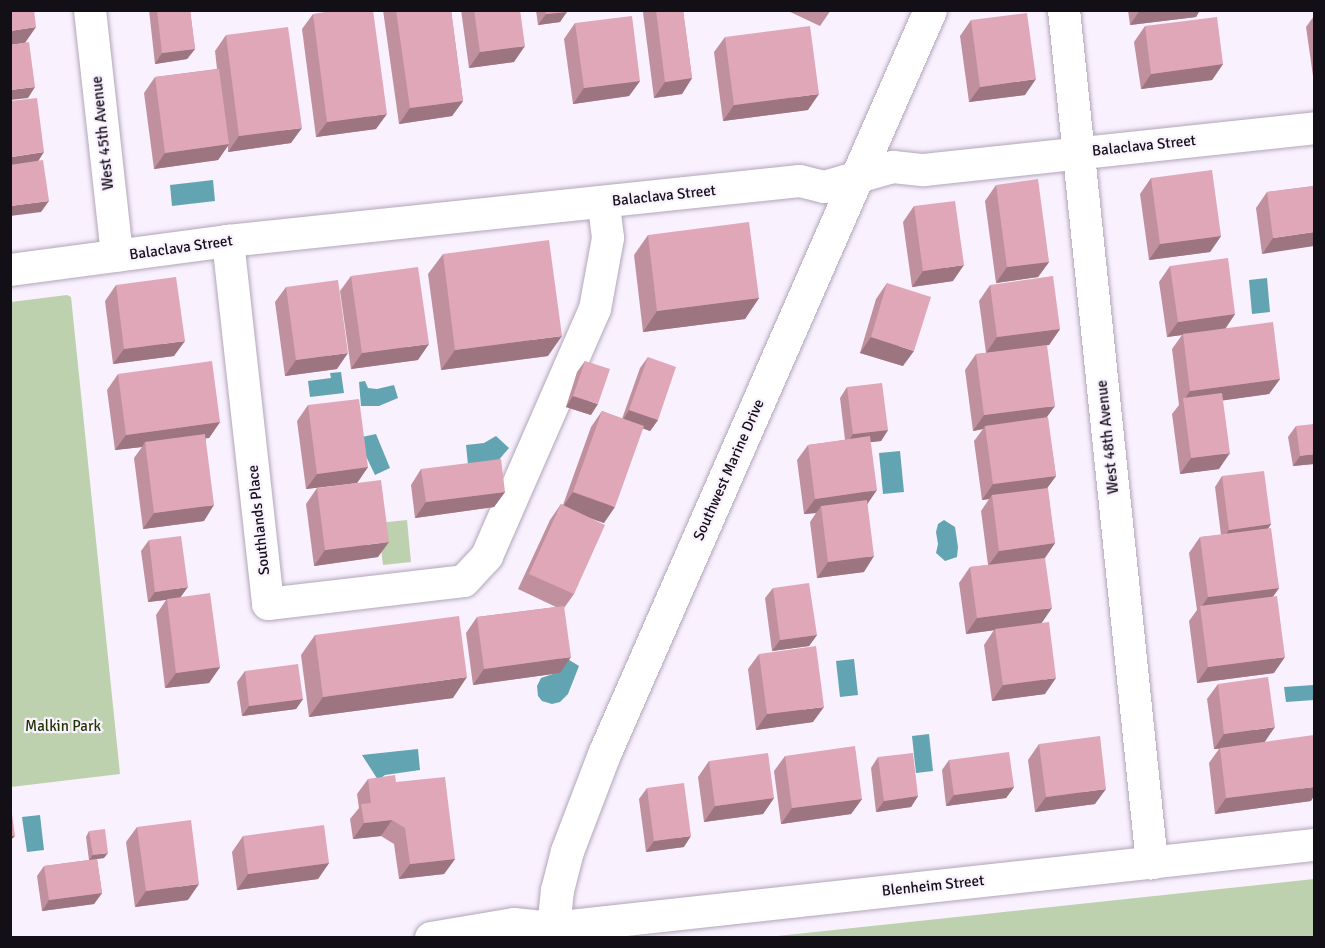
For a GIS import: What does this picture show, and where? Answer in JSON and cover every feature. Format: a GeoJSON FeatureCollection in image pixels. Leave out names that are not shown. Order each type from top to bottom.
{"type":"FeatureCollection","features":[{"type":"Feature","properties":{"kind":"main road","name":"Southwest Marine Drive"},"geometry":{"type":"LineString","coordinates":[[544,934],[567,851],[604,754],[930,10]]}},
{"type":"Feature","properties":{"kind":"street","name":"West 45th Avenue"},"geometry":{"type":"LineString","coordinates":[[90,10],[117,256]]}},
{"type":"Feature","properties":{"kind":"street","name":"West 48th Avenue"},"geometry":{"type":"LineString","coordinates":[[1064,10],[1152,863]]}},
{"type":"Feature","properties":{"kind":"street","name":"Balaclava Street"},"geometry":{"type":"LineString","coordinates":[[10,270],[228,241],[800,181],[824,187],[893,167],[924,170],[1314,128]]}},
{"type":"Feature","properties":{"kind":"street","name":"Southlands Place"},"geometry":{"type":"LineString","coordinates":[[228,241],[268,604],[464,580],[488,556],[594,309],[609,238],[604,203]]}},
{"type":"Feature","properties":{"kind":"street","name":"Blenheim Street"},"geometry":{"type":"LineString","coordinates":[[431,938],[514,924],[544,934],[1314,845]]}},
{"type":"Feature","properties":{"kind":"green space","name":"Malkin Park"},"geometry":{"type":"Polygon","coordinates":[[[67,295],[71,297],[120,774],[11,787],[11,302],[67,295]]]}},
{"type":"Feature","properties":{"kind":"green space"},"geometry":{"type":"Polygon","coordinates":[[[407,520],[411,562],[383,565],[378,523],[407,520]]]}},
{"type":"Feature","properties":{"kind":"green space"},"geometry":{"type":"Polygon","coordinates":[[[1314,879],[1314,937],[768,937],[1314,879]]]}},
{"type":"Feature","properties":{"kind":"water"},"geometry":{"type":"Polygon","coordinates":[[[213,180],[215,201],[172,206],[170,185],[213,180]]]}},
{"type":"Feature","properties":{"kind":"water"},"geometry":{"type":"Polygon","coordinates":[[[1267,278],[1270,312],[1252,314],[1249,280],[1267,278]]]}},
{"type":"Feature","properties":{"kind":"water"},"geometry":{"type":"Polygon","coordinates":[[[341,372],[344,393],[310,397],[308,381],[331,378],[330,373],[341,372]]]}},
{"type":"Feature","properties":{"kind":"water"},"geometry":{"type":"Polygon","coordinates":[[[365,381],[368,388],[377,389],[394,385],[398,398],[379,406],[361,406],[359,382],[365,381]]]}},
{"type":"Feature","properties":{"kind":"water"},"geometry":{"type":"Polygon","coordinates":[[[376,434],[390,468],[375,475],[365,454],[362,437],[376,434]]]}},
{"type":"Feature","properties":{"kind":"water"},"geometry":{"type":"Polygon","coordinates":[[[496,436],[509,448],[497,462],[468,465],[466,445],[484,443],[496,436]]]}},
{"type":"Feature","properties":{"kind":"water"},"geometry":{"type":"Polygon","coordinates":[[[900,451],[904,492],[883,494],[879,453],[900,451]]]}},
{"type":"Feature","properties":{"kind":"water"},"geometry":{"type":"Polygon","coordinates":[[[944,520],[955,527],[958,547],[957,557],[945,561],[936,553],[938,544],[936,532],[938,524],[944,520]]]}},
{"type":"Feature","properties":{"kind":"water"},"geometry":{"type":"Polygon","coordinates":[[[566,658],[579,666],[568,694],[560,702],[552,704],[542,701],[538,696],[537,686],[541,678],[556,673],[566,658]]]}},
{"type":"Feature","properties":{"kind":"water"},"geometry":{"type":"Polygon","coordinates":[[[854,659],[858,695],[840,697],[836,661],[854,659]]]}},
{"type":"Feature","properties":{"kind":"water"},"geometry":{"type":"Polygon","coordinates":[[[1314,685],[1314,700],[1286,702],[1284,687],[1314,685]]]}},
{"type":"Feature","properties":{"kind":"water"},"geometry":{"type":"Polygon","coordinates":[[[929,734],[933,771],[916,773],[912,736],[929,734]]]}},
{"type":"Feature","properties":{"kind":"water"},"geometry":{"type":"Polygon","coordinates":[[[418,749],[420,770],[385,775],[378,780],[362,755],[418,749]]]}},
{"type":"Feature","properties":{"kind":"water"},"geometry":{"type":"Polygon","coordinates":[[[40,815],[44,850],[27,852],[22,817],[40,815]]]}},
{"type":"Feature","properties":{"kind":"building"},"geometry":{"type":"Polygon","coordinates":[[[10,10],[34,10],[36,27],[10,31],[10,10]]]}},
{"type":"Feature","properties":{"kind":"building"},"geometry":{"type":"Polygon","coordinates":[[[157,10],[190,10],[195,49],[162,53],[157,10]]]}},
{"type":"Feature","properties":{"kind":"building"},"geometry":{"type":"Polygon","coordinates":[[[336,10],[373,10],[387,114],[327,122],[313,14],[336,10]]]}},
{"type":"Feature","properties":{"kind":"building"},"geometry":{"type":"Polygon","coordinates":[[[396,10],[451,10],[463,101],[410,108],[396,10]]]}},
{"type":"Feature","properties":{"kind":"building"},"geometry":{"type":"Polygon","coordinates":[[[474,10],[520,10],[525,46],[480,52],[474,10]]]}},
{"type":"Feature","properties":{"kind":"building"},"geometry":{"type":"Polygon","coordinates":[[[545,10],[567,10],[567,12],[546,14],[545,10]]]}},
{"type":"Feature","properties":{"kind":"building"},"geometry":{"type":"Polygon","coordinates":[[[656,10],[683,10],[692,78],[665,82],[656,10]]]}},
{"type":"Feature","properties":{"kind":"building"},"geometry":{"type":"Polygon","coordinates":[[[1027,13],[1036,79],[980,87],[971,20],[1027,13]]]}},
{"type":"Feature","properties":{"kind":"building"},"geometry":{"type":"Polygon","coordinates":[[[632,16],[640,81],[584,88],[575,23],[632,16]]]}},
{"type":"Feature","properties":{"kind":"building"},"geometry":{"type":"Polygon","coordinates":[[[1217,17],[1223,64],[1151,74],[1145,26],[1217,17]]]}},
{"type":"Feature","properties":{"kind":"building"},"geometry":{"type":"Polygon","coordinates":[[[810,26],[819,94],[734,105],[725,37],[810,26]]]}},
{"type":"Feature","properties":{"kind":"building"},"geometry":{"type":"Polygon","coordinates":[[[288,27],[302,128],[239,136],[226,35],[288,27]]]}},
{"type":"Feature","properties":{"kind":"building"},"geometry":{"type":"Polygon","coordinates":[[[29,42],[35,87],[10,90],[10,45],[29,42]]]}},
{"type":"Feature","properties":{"kind":"building"},"geometry":{"type":"Polygon","coordinates":[[[219,69],[229,144],[165,153],[155,77],[219,69]]]}},
{"type":"Feature","properties":{"kind":"building"},"geometry":{"type":"Polygon","coordinates":[[[37,98],[44,152],[12,157],[10,101],[37,98]]]}},
{"type":"Feature","properties":{"kind":"building"},"geometry":{"type":"Polygon","coordinates":[[[43,160],[49,201],[10,206],[10,165],[43,160]]]}},
{"type":"Feature","properties":{"kind":"building"},"geometry":{"type":"Polygon","coordinates":[[[1212,170],[1221,236],[1160,244],[1151,178],[1212,170]]]}},
{"type":"Feature","properties":{"kind":"building"},"geometry":{"type":"Polygon","coordinates":[[[1038,179],[1049,262],[1007,267],[996,185],[1038,179]]]}},
{"type":"Feature","properties":{"kind":"building"},"geometry":{"type":"Polygon","coordinates":[[[1314,186],[1314,232],[1273,238],[1267,192],[1314,186]]]}},
{"type":"Feature","properties":{"kind":"building"},"geometry":{"type":"Polygon","coordinates":[[[955,201],[964,265],[923,271],[914,206],[955,201]]]}},
{"type":"Feature","properties":{"kind":"building"},"geometry":{"type":"Polygon","coordinates":[[[749,222],[759,298],[657,311],[648,235],[749,222]]]}},
{"type":"Feature","properties":{"kind":"building"},"geometry":{"type":"Polygon","coordinates":[[[549,240],[562,336],[455,350],[443,254],[549,240]]]}},
{"type":"Feature","properties":{"kind":"building"},"geometry":{"type":"Polygon","coordinates":[[[1228,258],[1235,314],[1178,322],[1170,266],[1228,258]]]}},
{"type":"Feature","properties":{"kind":"building"},"geometry":{"type":"Polygon","coordinates":[[[418,267],[429,344],[362,353],[351,276],[418,267]]]}},
{"type":"Feature","properties":{"kind":"building"},"geometry":{"type":"Polygon","coordinates":[[[1053,276],[1060,329],[997,337],[990,285],[1053,276]]]}},
{"type":"Feature","properties":{"kind":"building"},"geometry":{"type":"Polygon","coordinates":[[[176,277],[185,341],[124,349],[116,285],[176,277]]]}},
{"type":"Feature","properties":{"kind":"building"},"geometry":{"type":"Polygon","coordinates":[[[338,280],[348,353],[296,360],[286,287],[338,280]]]}},
{"type":"Feature","properties":{"kind":"building"},"geometry":{"type":"Polygon","coordinates":[[[887,283],[931,297],[914,351],[871,337],[887,283]]]}},
{"type":"Feature","properties":{"kind":"building"},"geometry":{"type":"Polygon","coordinates":[[[1273,322],[1280,379],[1190,391],[1183,334],[1273,322]]]}},
{"type":"Feature","properties":{"kind":"building"},"geometry":{"type":"Polygon","coordinates":[[[1047,345],[1055,406],[984,415],[976,354],[1047,345]]]}},
{"type":"Feature","properties":{"kind":"building"},"geometry":{"type":"Polygon","coordinates":[[[648,357],[676,367],[658,420],[629,410],[648,357]]]}},
{"type":"Feature","properties":{"kind":"building"},"geometry":{"type":"Polygon","coordinates":[[[212,361],[220,422],[126,435],[118,374],[212,361]]]}},
{"type":"Feature","properties":{"kind":"building"},"geometry":{"type":"Polygon","coordinates":[[[585,361],[610,369],[598,404],[573,396],[585,361]]]}},
{"type":"Feature","properties":{"kind":"building"},"geometry":{"type":"Polygon","coordinates":[[[882,383],[888,430],[853,434],[847,387],[882,383]]]}},
{"type":"Feature","properties":{"kind":"building"},"geometry":{"type":"Polygon","coordinates":[[[1222,393],[1230,453],[1191,458],[1183,398],[1222,393]]]}},
{"type":"Feature","properties":{"kind":"building"},"geometry":{"type":"Polygon","coordinates":[[[359,399],[368,467],[317,474],[308,405],[359,399]]]}},
{"type":"Feature","properties":{"kind":"building"},"geometry":{"type":"Polygon","coordinates":[[[602,411],[644,426],[615,507],[573,492],[602,411]]]}},
{"type":"Feature","properties":{"kind":"building"},"geometry":{"type":"Polygon","coordinates":[[[1048,417],[1056,476],[993,484],[985,426],[1048,417]]]}},
{"type":"Feature","properties":{"kind":"building"},"geometry":{"type":"Polygon","coordinates":[[[1314,424],[1314,454],[1300,456],[1296,426],[1314,424]]]}},
{"type":"Feature","properties":{"kind":"building"},"geometry":{"type":"Polygon","coordinates":[[[205,434],[214,505],[154,513],[145,442],[205,434]]]}},
{"type":"Feature","properties":{"kind":"building"},"geometry":{"type":"Polygon","coordinates":[[[870,436],[877,490],[815,499],[808,445],[870,436]]]}},
{"type":"Feature","properties":{"kind":"building"},"geometry":{"type":"Polygon","coordinates":[[[501,459],[505,492],[426,502],[421,469],[501,459]]]}},
{"type":"Feature","properties":{"kind":"building"},"geometry":{"type":"Polygon","coordinates":[[[1264,471],[1271,524],[1229,530],[1222,476],[1264,471]]]}},
{"type":"Feature","properties":{"kind":"building"},"geometry":{"type":"Polygon","coordinates":[[[381,480],[389,542],[325,550],[317,488],[381,480]]]}},
{"type":"Feature","properties":{"kind":"building"},"geometry":{"type":"Polygon","coordinates":[[[1048,488],[1055,543],[999,551],[992,495],[1048,488]]]}},
{"type":"Feature","properties":{"kind":"building"},"geometry":{"type":"Polygon","coordinates":[[[867,500],[874,556],[828,562],[821,506],[867,500]]]}},
{"type":"Feature","properties":{"kind":"building"},"geometry":{"type":"Polygon","coordinates":[[[561,504],[605,525],[574,594],[529,574],[561,504]]]}},
{"type":"Feature","properties":{"kind":"building"},"geometry":{"type":"Polygon","coordinates":[[[1271,528],[1279,588],[1208,597],[1200,537],[1271,528]]]}},
{"type":"Feature","properties":{"kind":"building"},"geometry":{"type":"Polygon","coordinates":[[[181,536],[188,587],[155,592],[149,540],[181,536]]]}},
{"type":"Feature","properties":{"kind":"building"},"geometry":{"type":"Polygon","coordinates":[[[1045,558],[1052,608],[977,618],[970,567],[1045,558]]]}},
{"type":"Feature","properties":{"kind":"building"},"geometry":{"type":"Polygon","coordinates":[[[809,583],[817,635],[780,640],[773,588],[809,583]]]}},
{"type":"Feature","properties":{"kind":"building"},"geometry":{"type":"Polygon","coordinates":[[[210,593],[220,667],[176,673],[167,599],[210,593]]]}},
{"type":"Feature","properties":{"kind":"building"},"geometry":{"type":"Polygon","coordinates":[[[1277,596],[1285,657],[1208,667],[1200,606],[1277,596]]]}},
{"type":"Feature","properties":{"kind":"building"},"geometry":{"type":"Polygon","coordinates":[[[564,606],[571,657],[484,669],[477,617],[564,606]]]}},
{"type":"Feature","properties":{"kind":"building"},"geometry":{"type":"Polygon","coordinates":[[[459,616],[467,677],[323,697],[315,635],[459,616]]]}},
{"type":"Feature","properties":{"kind":"building"},"geometry":{"type":"Polygon","coordinates":[[[1049,622],[1056,678],[1003,685],[995,629],[1049,622]]]}},
{"type":"Feature","properties":{"kind":"building"},"geometry":{"type":"Polygon","coordinates":[[[816,646],[824,707],[767,714],[759,654],[816,646]]]}},
{"type":"Feature","properties":{"kind":"building"},"geometry":{"type":"Polygon","coordinates":[[[298,664],[303,699],[249,706],[245,671],[298,664]]]}},
{"type":"Feature","properties":{"kind":"building"},"geometry":{"type":"Polygon","coordinates":[[[1268,677],[1275,727],[1224,734],[1218,684],[1268,677]]]}},
{"type":"Feature","properties":{"kind":"building"},"geometry":{"type":"Polygon","coordinates":[[[1314,735],[1314,787],[1226,798],[1220,748],[1314,735]]]}},
{"type":"Feature","properties":{"kind":"building"},"geometry":{"type":"Polygon","coordinates":[[[1100,736],[1106,789],[1046,797],[1039,744],[1100,736]]]}},
{"type":"Feature","properties":{"kind":"building"},"geometry":{"type":"Polygon","coordinates":[[[855,746],[862,799],[792,808],[785,756],[855,746]]]}},
{"type":"Feature","properties":{"kind":"building"},"geometry":{"type":"Polygon","coordinates":[[[1009,752],[1014,787],[954,795],[949,760],[1009,752]]]}},
{"type":"Feature","properties":{"kind":"building"},"geometry":{"type":"Polygon","coordinates":[[[768,753],[774,798],[715,806],[709,761],[768,753]]]}},
{"type":"Feature","properties":{"kind":"building"},"geometry":{"type":"Polygon","coordinates":[[[913,753],[918,796],[884,801],[878,757],[913,753]]]}},
{"type":"Feature","properties":{"kind":"building"},"geometry":{"type":"Polygon","coordinates":[[[395,775],[396,782],[445,777],[455,859],[410,864],[405,828],[392,820],[364,823],[361,804],[371,803],[368,779],[395,775]]]}},
{"type":"Feature","properties":{"kind":"building"},"geometry":{"type":"Polygon","coordinates":[[[684,783],[691,836],[654,841],[647,788],[684,783]]]}},
{"type":"Feature","properties":{"kind":"building"},"geometry":{"type":"Polygon","coordinates":[[[11,807],[15,836],[10,836],[11,807]]]}},
{"type":"Feature","properties":{"kind":"building"},"geometry":{"type":"Polygon","coordinates":[[[191,820],[199,884],[146,891],[137,827],[191,820]]]}},
{"type":"Feature","properties":{"kind":"building"},"geometry":{"type":"Polygon","coordinates":[[[324,825],[329,863],[248,874],[243,836],[324,825]]]}},
{"type":"Feature","properties":{"kind":"building"},"geometry":{"type":"Polygon","coordinates":[[[105,829],[108,853],[93,855],[89,831],[105,829]]]}},
{"type":"Feature","properties":{"kind":"building"},"geometry":{"type":"Polygon","coordinates":[[[97,859],[102,893],[49,900],[44,866],[97,859]]]}}]}
